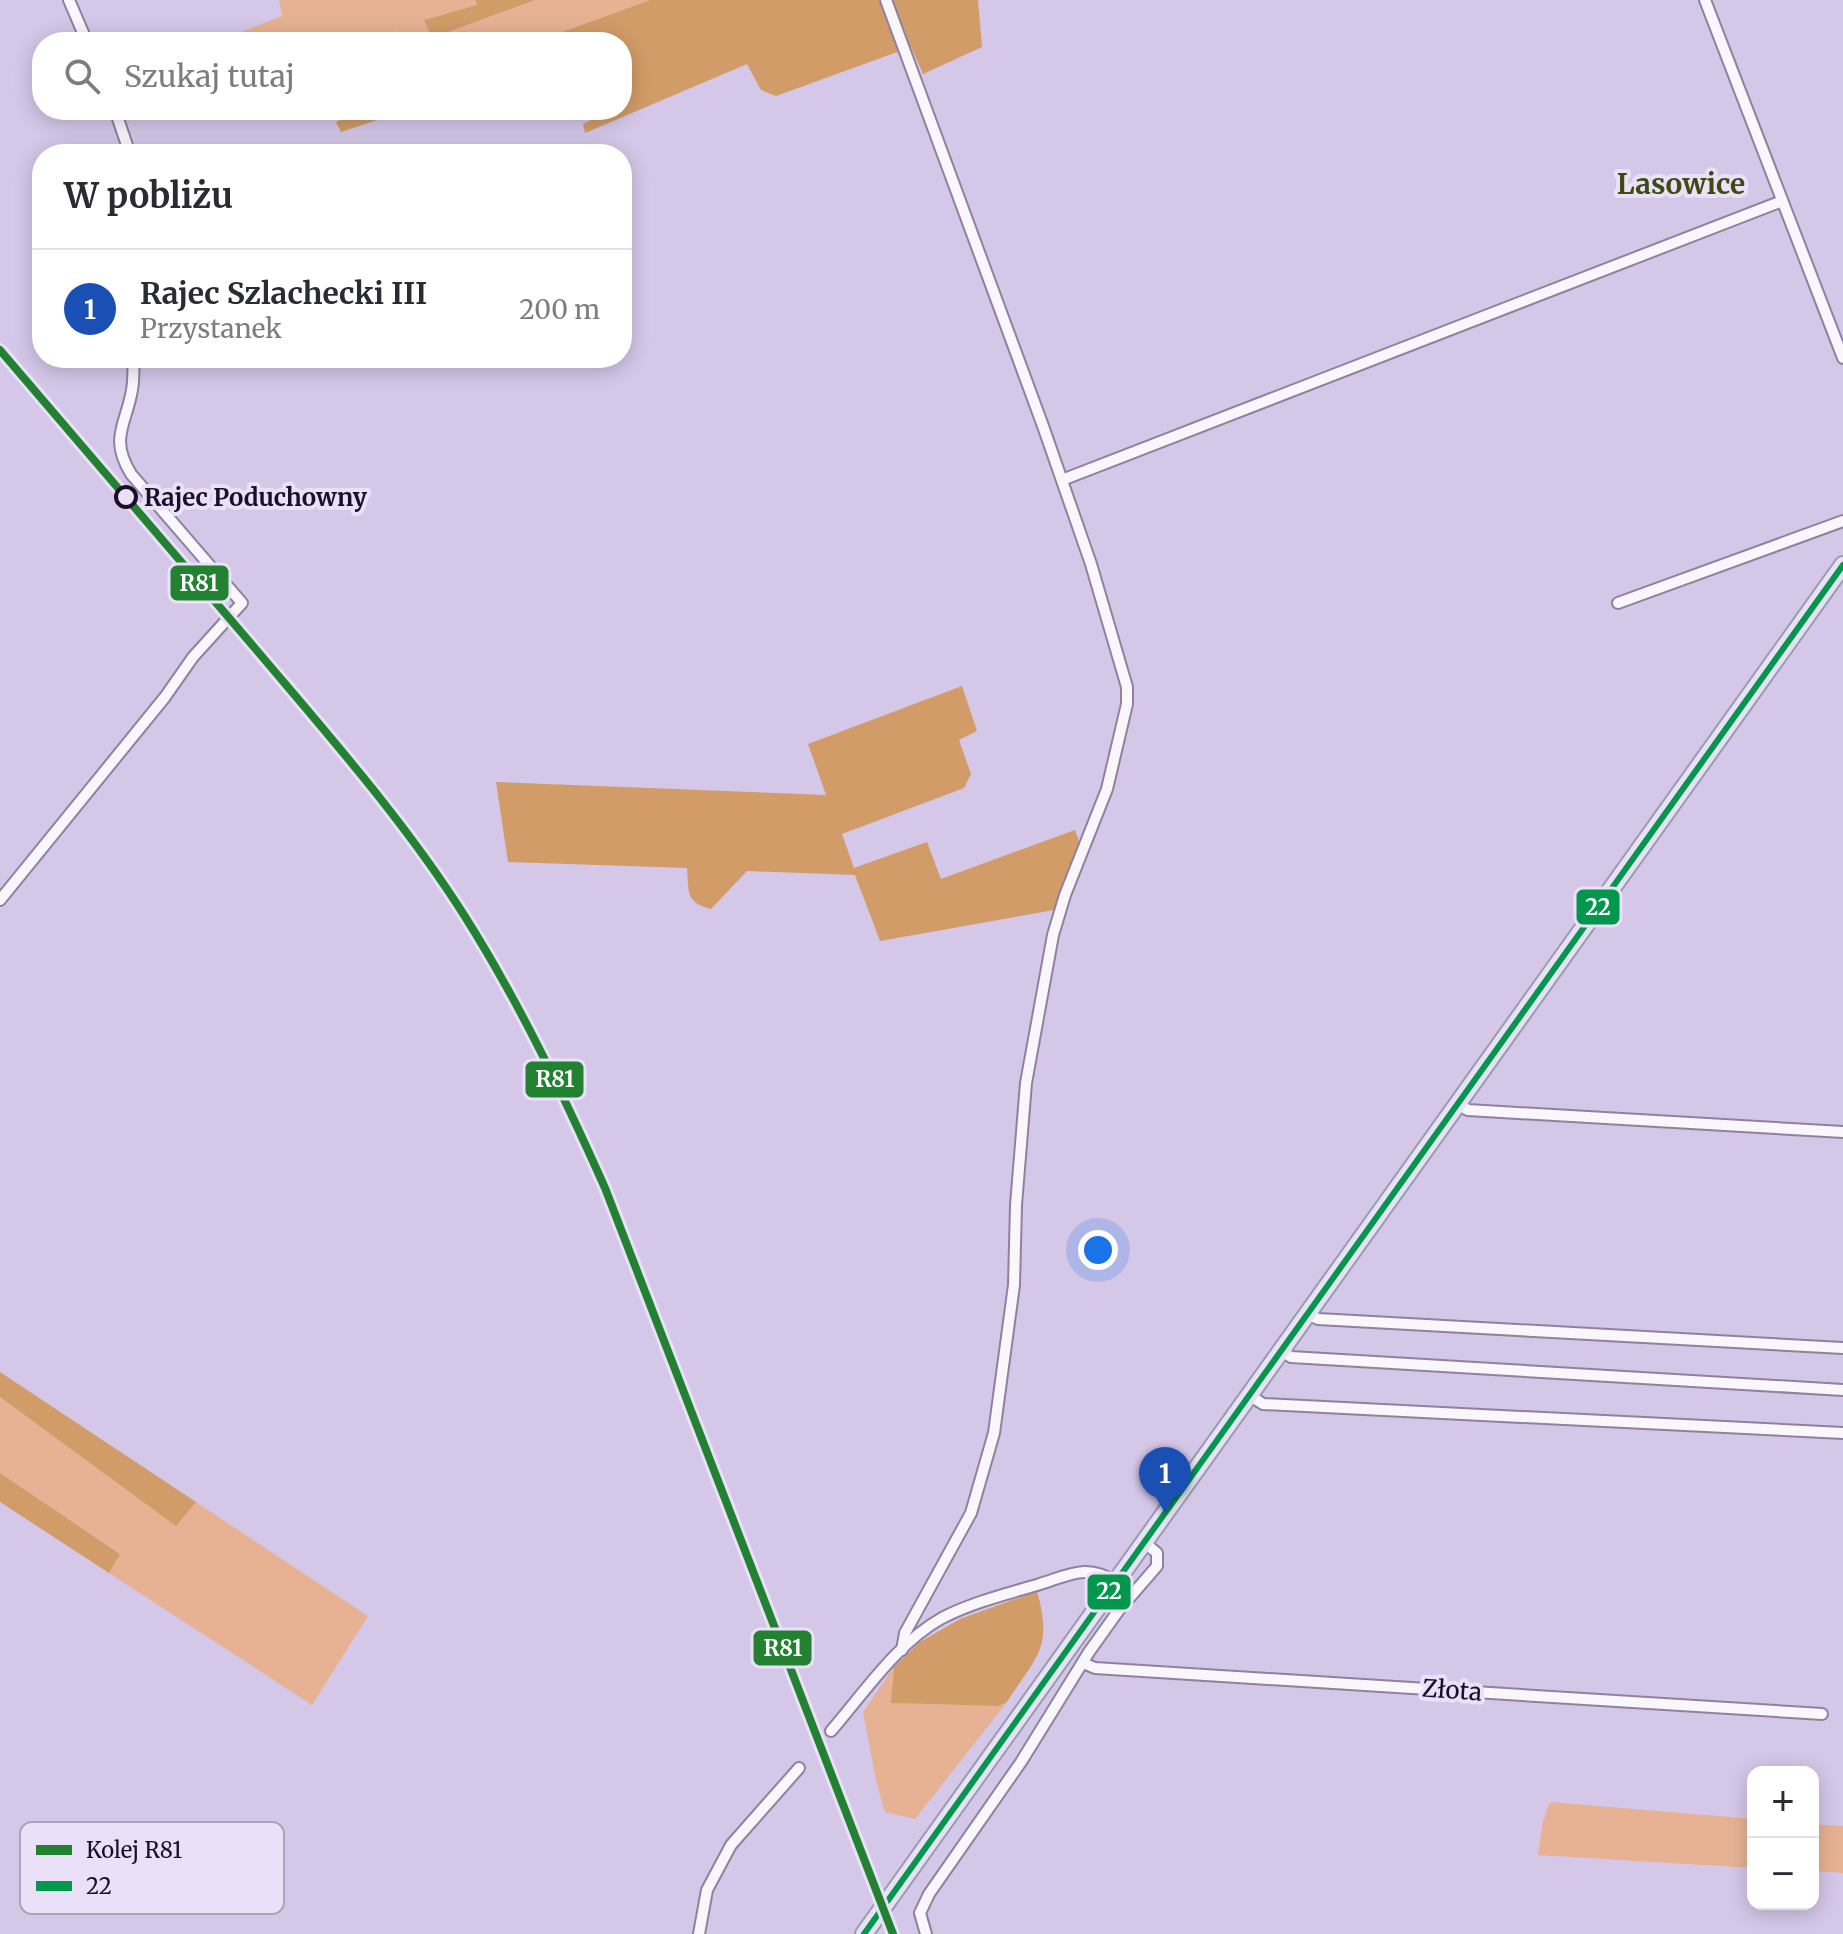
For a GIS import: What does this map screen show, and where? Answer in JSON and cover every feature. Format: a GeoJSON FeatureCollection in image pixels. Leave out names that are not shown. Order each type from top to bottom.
{"type":"FeatureCollection","features":[{"type":"Feature","properties":{"kind":"main road"},"geometry":{"type":"LineString","coordinates":[[864,1934],[1843,565]]}},
{"type":"Feature","properties":{"kind":"street"},"geometry":{"type":"LineString","coordinates":[[69,0],[83,32]]}},
{"type":"Feature","properties":{"kind":"street"},"geometry":{"type":"LineString","coordinates":[[886,0],[1062,480],[1111,628],[1127,687],[1127,704],[1107,789],[1065,895],[1053,935],[1026,1083],[1016,1205],[1014,1285],[994,1433],[971,1513],[905,1633],[902,1650]]}},
{"type":"Feature","properties":{"kind":"street"},"geometry":{"type":"LineString","coordinates":[[1705,0],[1843,358]]}},
{"type":"Feature","properties":{"kind":"street"},"geometry":{"type":"LineString","coordinates":[[118,120],[127,144]]}},
{"type":"Feature","properties":{"kind":"street"},"geometry":{"type":"LineString","coordinates":[[1062,480],[1782,201]]}},
{"type":"Feature","properties":{"kind":"street"},"geometry":{"type":"LineString","coordinates":[[0,900],[165,697],[193,657],[242,603],[123,461],[119,434],[132,390],[133,368]]}},
{"type":"Feature","properties":{"kind":"street"},"geometry":{"type":"LineString","coordinates":[[1618,603],[1843,521]]}},
{"type":"Feature","properties":{"kind":"street"},"geometry":{"type":"LineString","coordinates":[[1457,1104],[1468,1110],[1843,1132]]}},
{"type":"Feature","properties":{"kind":"street"},"geometry":{"type":"LineString","coordinates":[[1307,1314],[1333,1320],[1843,1348]]}},
{"type":"Feature","properties":{"kind":"street"},"geometry":{"type":"LineString","coordinates":[[1281,1351],[1291,1357],[1843,1390]]}},
{"type":"Feature","properties":{"kind":"street"},"geometry":{"type":"LineString","coordinates":[[1249,1395],[1263,1404],[1843,1433]]}},
{"type":"Feature","properties":{"kind":"street"},"geometry":{"type":"LineString","coordinates":[[926,1934],[920,1913],[929,1894],[1021,1762],[1119,1610],[1157,1566],[1157,1553],[1144,1542]]}},
{"type":"Feature","properties":{"kind":"street"},"geometry":{"type":"LineString","coordinates":[[831,1731],[902,1650],[940,1619],[976,1602],[1082,1572],[1102,1574],[1115,1582]]}},
{"type":"Feature","properties":{"kind":"street","name":"Złota"},"geometry":{"type":"LineString","coordinates":[[1083,1663],[1095,1668],[1822,1714]]}},
{"type":"Feature","properties":{"kind":"street"},"geometry":{"type":"LineString","coordinates":[[699,1934],[707,1890],[731,1845],[799,1768]]}},
{"type":"Feature","properties":{"kind":"shaded area"},"geometry":{"type":"Polygon","coordinates":[[[279,0],[475,0],[477,5],[441,32],[241,32],[282,16],[279,0]]]}},
{"type":"Feature","properties":{"kind":"shaded area"},"geometry":{"type":"Polygon","coordinates":[[[475,0],[535,0],[448,32],[429,32],[424,20],[477,5],[475,0]]]}},
{"type":"Feature","properties":{"kind":"shaded area"},"geometry":{"type":"Polygon","coordinates":[[[535,0],[650,0],[562,32],[449,32],[535,0]]]}},
{"type":"Feature","properties":{"kind":"shaded area"},"geometry":{"type":"Polygon","coordinates":[[[650,0],[978,0],[982,47],[923,74],[911,47],[776,96],[761,90],[747,64],[632,113],[632,32],[562,32],[650,0]]]}},
{"type":"Feature","properties":{"kind":"shaded area"},"geometry":{"type":"Polygon","coordinates":[[[340,120],[378,120],[341,132],[336,122],[340,120]]]}},
{"type":"Feature","properties":{"kind":"shaded area"},"geometry":{"type":"Polygon","coordinates":[[[591,120],[616,120],[585,133],[583,124],[591,120]]]}},
{"type":"Feature","properties":{"kind":"shaded area"},"geometry":{"type":"Polygon","coordinates":[[[962,686],[977,731],[959,740],[971,774],[964,788],[842,834],[854,868],[927,842],[941,879],[1075,830],[1081,847],[1054,910],[880,941],[855,875],[747,871],[711,909],[697,903],[690,895],[687,868],[508,862],[496,782],[826,795],[808,744],[962,686]]]}},
{"type":"Feature","properties":{"kind":"shaded area"},"geometry":{"type":"Polygon","coordinates":[[[0,1372],[196,1502],[176,1526],[0,1397],[0,1372]]]}},
{"type":"Feature","properties":{"kind":"shaded area"},"geometry":{"type":"Polygon","coordinates":[[[0,1397],[176,1525],[196,1502],[368,1616],[312,1705],[109,1573],[119,1553],[0,1473],[0,1397]]]}},
{"type":"Feature","properties":{"kind":"shaded area"},"geometry":{"type":"Polygon","coordinates":[[[0,1473],[120,1554],[109,1573],[0,1502],[0,1473]]]}},
{"type":"Feature","properties":{"kind":"shaded area"},"geometry":{"type":"Polygon","coordinates":[[[1037,1591],[1043,1626],[1039,1651],[1007,1702],[999,1706],[891,1703],[894,1667],[920,1642],[960,1619],[1037,1591]]]}},
{"type":"Feature","properties":{"kind":"shaded area"},"geometry":{"type":"Polygon","coordinates":[[[894,1667],[892,1702],[999,1706],[1007,1702],[915,1819],[885,1812],[863,1712],[894,1667]]]}},
{"type":"Feature","properties":{"kind":"shaded area"},"geometry":{"type":"Polygon","coordinates":[[[1550,1802],[1747,1818],[1747,1868],[1538,1855],[1543,1821],[1550,1802]]]}},
{"type":"Feature","properties":{"kind":"shaded area"},"geometry":{"type":"Polygon","coordinates":[[[1819,1824],[1843,1826],[1843,1873],[1819,1871],[1819,1824]]]}},
{"type":"Feature","properties":{"kind":"rail line","name":"R81"},"geometry":{"type":"LineString","coordinates":[[0,350],[366,781],[441,880],[503,981],[556,1083],[605,1188],[893,1934]]}},
{"type":"Feature","properties":{"kind":"transit line","name":"22"},"geometry":{"type":"LineString","coordinates":[[864,1934],[1843,565]]}},
{"type":"Feature","properties":{"kind":"place","name":"Rajec Poduchowny"},"geometry":{"type":"Point","coordinates":[126,497]}},
{"type":"Feature","properties":{"kind":"place","name":"Rajec Szlachecki III"},"geometry":{"type":"Point","coordinates":[1165,1513]}},
{"type":"Feature","properties":{"kind":"district","name":"Lasowice"},"geometry":{"type":"Point","coordinates":[1681,184]}}]}
